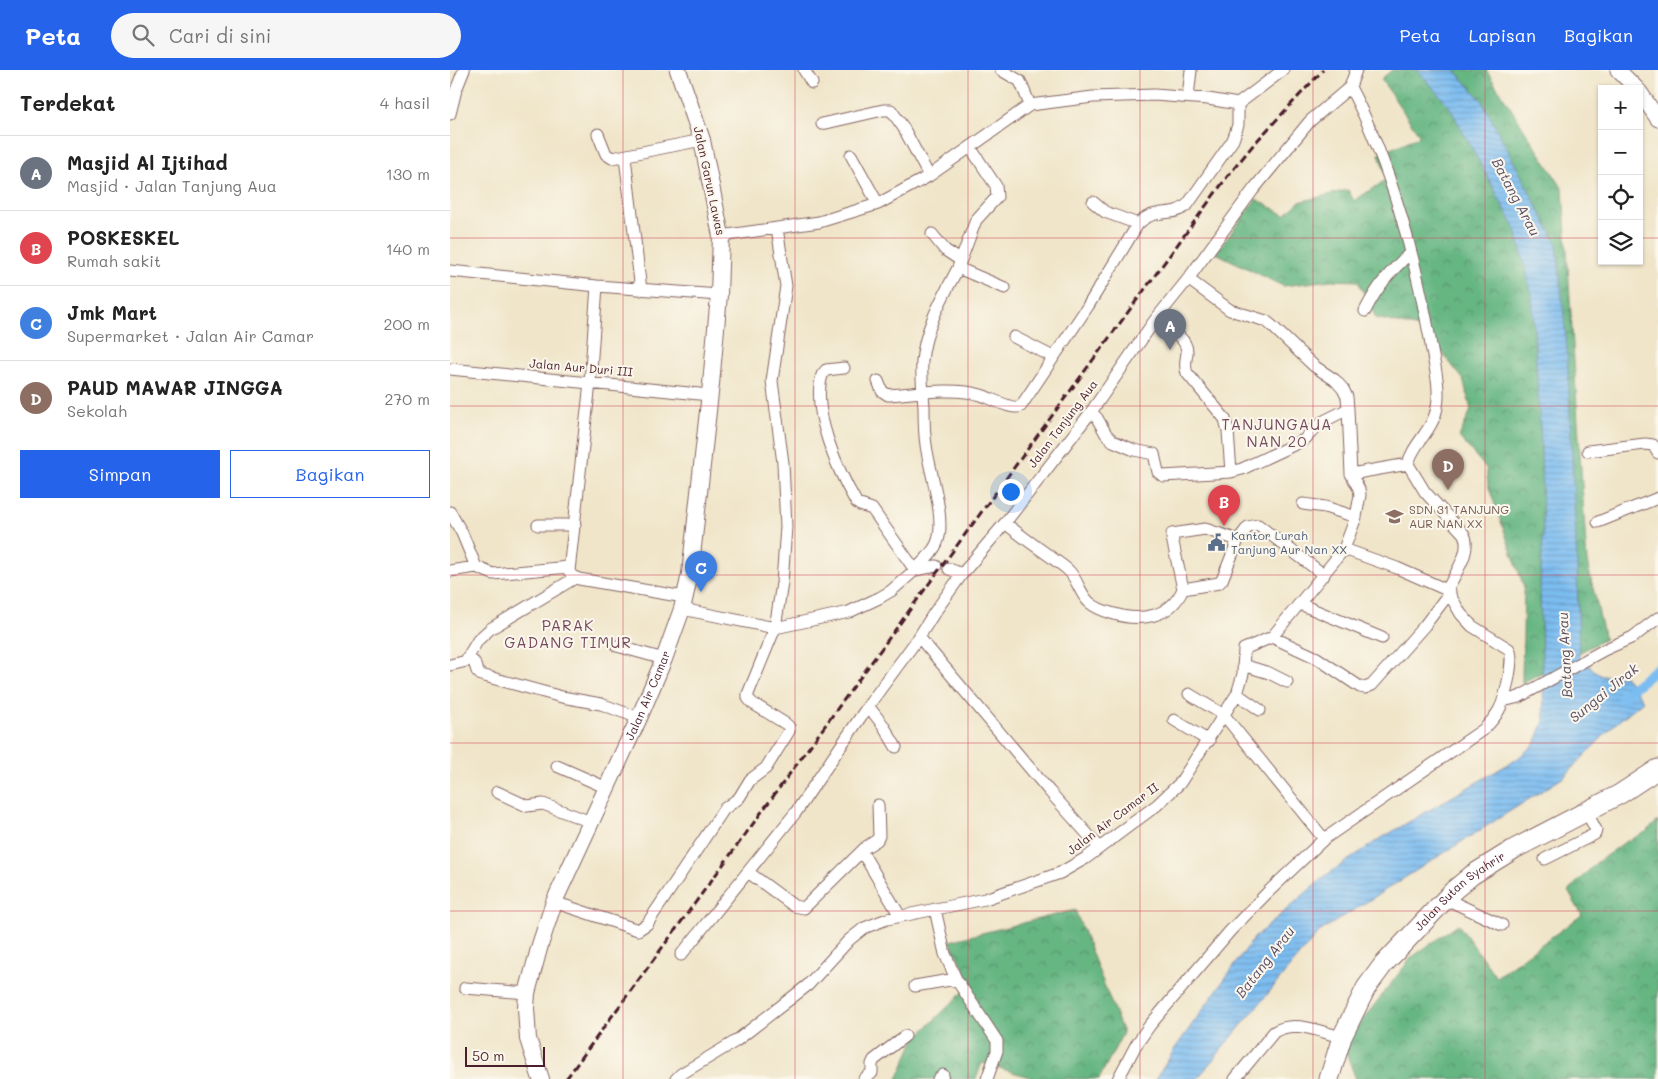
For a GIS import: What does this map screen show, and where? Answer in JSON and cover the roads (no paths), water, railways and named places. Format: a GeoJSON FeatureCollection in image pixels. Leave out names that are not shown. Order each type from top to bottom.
{"type":"FeatureCollection","features":[{"type":"Feature","properties":{"kind":"main road","name":"Jalan Garun Lawas"},"geometry":{"type":"LineString","coordinates":[[678,70],[702,140],[721,236],[719,295]]}},
{"type":"Feature","properties":{"kind":"main road","name":"Jalan Air Camar"},"geometry":{"type":"LineString","coordinates":[[541,1079],[528,1039],[527,993],[540,945],[554,902],[639,718],[664,659],[683,603],[690,574],[719,295]]}},
{"type":"Feature","properties":{"kind":"main road","name":"Jalan Sutan Syahrir"},"geometry":{"type":"LineString","coordinates":[[1329,1079],[1342,1037],[1366,988],[1383,965],[1465,880],[1514,849],[1620,794],[1658,769]]}},
{"type":"Feature","properties":{"kind":"street"},"geometry":{"type":"LineString","coordinates":[[450,114],[456,90],[464,70]]}},
{"type":"Feature","properties":{"kind":"street"},"geometry":{"type":"LineString","coordinates":[[804,70],[812,83]]}},
{"type":"Feature","properties":{"kind":"street"},"geometry":{"type":"LineString","coordinates":[[1001,70],[1020,81],[1030,105]]}},
{"type":"Feature","properties":{"kind":"street"},"geometry":{"type":"LineString","coordinates":[[1188,97],[1191,70]]}},
{"type":"Feature","properties":{"kind":"street"},"geometry":{"type":"LineString","coordinates":[[721,236],[830,220],[878,204],[929,176],[1004,121],[1030,105],[1093,97],[1154,95],[1188,97],[1238,104],[1283,70]]}},
{"type":"Feature","properties":{"kind":"street"},"geometry":{"type":"LineString","coordinates":[[1272,637],[1317,658],[1360,687],[1365,688],[1372,685],[1425,625],[1448,591],[1466,547],[1465,536],[1425,492],[1408,464],[1409,459],[1433,420],[1438,387],[1411,252],[1386,168],[1368,123],[1350,87],[1356,70]]}},
{"type":"Feature","properties":{"kind":"street"},"geometry":{"type":"LineString","coordinates":[[1618,70],[1633,85]]}},
{"type":"Feature","properties":{"kind":"street","name":"Jalan Tanjung Aua"},"geometry":{"type":"LineString","coordinates":[[681,955],[796,812],[868,706],[919,638],[962,574],[1091,412],[1155,320],[1282,154],[1310,121],[1350,87]]}},
{"type":"Feature","properties":{"kind":"street"},"geometry":{"type":"LineString","coordinates":[[1643,97],[1658,119]]}},
{"type":"Feature","properties":{"kind":"street"},"geometry":{"type":"LineString","coordinates":[[878,381],[882,391],[888,395],[970,392],[980,394],[1014,408],[1021,406],[1088,306],[1138,224],[1150,214],[1178,211],[1188,204],[1233,140],[1238,125],[1238,104]]}},
{"type":"Feature","properties":{"kind":"street"},"geometry":{"type":"LineString","coordinates":[[822,124],[883,110],[891,110],[903,127],[929,176]]}},
{"type":"Feature","properties":{"kind":"street"},"geometry":{"type":"LineString","coordinates":[[598,134],[608,156],[615,158],[702,140]]}},
{"type":"Feature","properties":{"kind":"street"},"geometry":{"type":"LineString","coordinates":[[597,286],[590,383],[569,567],[570,574],[575,578],[683,603],[775,628],[835,616],[861,607],[891,590],[916,570],[932,551],[940,534],[937,501],[926,444],[922,360],[936,310],[959,264],[976,220],[995,200],[998,194],[988,172],[970,147]]}},
{"type":"Feature","properties":{"kind":"street"},"geometry":{"type":"LineString","coordinates":[[851,155],[878,204]]}},
{"type":"Feature","properties":{"kind":"street"},"geometry":{"type":"LineString","coordinates":[[626,157],[641,290]]}},
{"type":"Feature","properties":{"kind":"street"},"geometry":{"type":"LineString","coordinates":[[1093,202],[1105,212],[1138,224]]}},
{"type":"Feature","properties":{"kind":"street"},"geometry":{"type":"LineString","coordinates":[[554,902],[638,930],[647,924],[724,809],[739,798],[750,780],[766,768],[789,732],[789,727],[786,724],[752,703],[748,696],[748,691],[775,628],[782,583],[786,501],[780,433],[772,381],[786,286],[777,228]]}},
{"type":"Feature","properties":{"kind":"street"},"geometry":{"type":"LineString","coordinates":[[932,234],[959,264],[1005,288]]}},
{"type":"Feature","properties":{"kind":"street"},"geometry":{"type":"LineString","coordinates":[[1365,312],[1384,278],[1411,252]]}},
{"type":"Feature","properties":{"kind":"street"},"geometry":{"type":"LineString","coordinates":[[450,271],[641,290],[719,295]]}},
{"type":"Feature","properties":{"kind":"street","name":"Jalan Air Camar II"},"geometry":{"type":"LineString","coordinates":[[676,1079],[681,1074],[736,1041],[808,985],[859,931],[881,920],[985,899],[1050,877],[1079,863],[1170,795],[1209,741],[1237,694],[1243,674],[1244,649],[1272,637],[1344,549],[1356,517],[1360,492],[1351,474],[1347,397],[1340,384],[1314,366],[1272,325],[1266,321],[1230,310],[1188,279]]}},
{"type":"Feature","properties":{"kind":"street"},"geometry":{"type":"LineString","coordinates":[[1155,320],[1182,339],[1187,348],[1185,367],[1187,373],[1224,416],[1228,431],[1231,472]]}},
{"type":"Feature","properties":{"kind":"street"},"geometry":{"type":"LineString","coordinates":[[1014,337],[1053,357]]}},
{"type":"Feature","properties":{"kind":"street"},"geometry":{"type":"LineString","coordinates":[[844,368],[826,370],[822,375],[820,392],[823,424],[840,470],[856,502],[872,508],[916,570]]}},
{"type":"Feature","properties":{"kind":"street","name":"Jalan Aur Duri III"},"geometry":{"type":"LineString","coordinates":[[450,370],[709,395]]}},
{"type":"Feature","properties":{"kind":"street"},"geometry":{"type":"LineString","coordinates":[[1091,412],[1112,440],[1134,450],[1154,454],[1158,472],[1161,475],[1231,472],[1252,465],[1304,440],[1320,424],[1348,409]]}},
{"type":"Feature","properties":{"kind":"street"},"geometry":{"type":"LineString","coordinates":[[1588,451],[1646,444],[1652,445],[1658,453]]}},
{"type":"Feature","properties":{"kind":"street"},"geometry":{"type":"LineString","coordinates":[[1351,474],[1408,464]]}},
{"type":"Feature","properties":{"kind":"street"},"geometry":{"type":"LineString","coordinates":[[1598,522],[1658,498]]}},
{"type":"Feature","properties":{"kind":"street"},"geometry":{"type":"LineString","coordinates":[[1304,504],[1325,507],[1356,517]]}},
{"type":"Feature","properties":{"kind":"street"},"geometry":{"type":"LineString","coordinates":[[450,512],[462,533],[476,567]]}},
{"type":"Feature","properties":{"kind":"street"},"geometry":{"type":"LineString","coordinates":[[1004,523],[1070,571],[1086,599],[1095,607],[1131,618],[1150,617],[1161,612],[1174,603],[1183,589],[1172,534],[1206,529],[1238,540]]}},
{"type":"Feature","properties":{"kind":"street"},"geometry":{"type":"LineString","coordinates":[[538,525],[575,525]]}},
{"type":"Feature","properties":{"kind":"street"},"geometry":{"type":"LineString","coordinates":[[1183,589],[1219,583],[1222,580],[1238,540],[1248,527],[1258,525],[1324,575]]}},
{"type":"Feature","properties":{"kind":"street"},"geometry":{"type":"LineString","coordinates":[[1118,1079],[1129,1056],[1146,1030],[1230,931],[1324,839],[1484,729],[1496,716],[1503,701],[1510,668],[1510,650],[1472,626],[1461,614],[1448,591],[1398,568],[1344,549]]}},
{"type":"Feature","properties":{"kind":"street"},"geometry":{"type":"LineString","coordinates":[[916,570],[936,566]]}},
{"type":"Feature","properties":{"kind":"street"},"geometry":{"type":"LineString","coordinates":[[450,571],[476,567],[493,574],[569,567]]}},
{"type":"Feature","properties":{"kind":"street"},"geometry":{"type":"LineString","coordinates":[[950,569],[962,574]]}},
{"type":"Feature","properties":{"kind":"street"},"geometry":{"type":"LineString","coordinates":[[466,660],[478,640],[490,629],[575,578]]}},
{"type":"Feature","properties":{"kind":"street"},"geometry":{"type":"LineString","coordinates":[[1300,604],[1382,638]]}},
{"type":"Feature","properties":{"kind":"street"},"geometry":{"type":"LineString","coordinates":[[1503,701],[1519,697],[1604,650],[1633,637],[1658,618]]}},
{"type":"Feature","properties":{"kind":"street"},"geometry":{"type":"LineString","coordinates":[[919,638],[1099,847]]}},
{"type":"Feature","properties":{"kind":"street"},"geometry":{"type":"LineString","coordinates":[[617,646],[664,659]]}},
{"type":"Feature","properties":{"kind":"street"},"geometry":{"type":"LineString","coordinates":[[450,665],[466,660],[473,661],[481,675],[562,697],[601,704],[639,718]]}},
{"type":"Feature","properties":{"kind":"street"},"geometry":{"type":"LineString","coordinates":[[1243,665],[1261,670],[1287,682]]}},
{"type":"Feature","properties":{"kind":"street"},"geometry":{"type":"LineString","coordinates":[[1189,694],[1224,715],[1324,839]]}},
{"type":"Feature","properties":{"kind":"street"},"geometry":{"type":"LineString","coordinates":[[1237,694],[1260,710]]}},
{"type":"Feature","properties":{"kind":"street"},"geometry":{"type":"LineString","coordinates":[[868,706],[883,725],[896,747]]}},
{"type":"Feature","properties":{"kind":"street"},"geometry":{"type":"LineString","coordinates":[[1174,720],[1209,741]]}},
{"type":"Feature","properties":{"kind":"street"},"geometry":{"type":"LineString","coordinates":[[557,766],[607,788]]}},
{"type":"Feature","properties":{"kind":"street"},"geometry":{"type":"LineString","coordinates":[[497,792],[528,806],[543,804],[591,822]]}},
{"type":"Feature","properties":{"kind":"street"},"geometry":{"type":"LineString","coordinates":[[748,872],[794,906],[804,908],[877,840],[878,805]]}},
{"type":"Feature","properties":{"kind":"street"},"geometry":{"type":"LineString","coordinates":[[1544,859],[1595,834],[1596,830],[1586,811]]}},
{"type":"Feature","properties":{"kind":"street"},"geometry":{"type":"LineString","coordinates":[[862,852],[900,916]]}},
{"type":"Feature","properties":{"kind":"street"},"geometry":{"type":"LineString","coordinates":[[1446,899],[1502,925]]}},
{"type":"Feature","properties":{"kind":"street"},"geometry":{"type":"LineString","coordinates":[[935,909],[945,954],[956,979],[997,1041],[996,1056],[988,1079]]}},
{"type":"Feature","properties":{"kind":"street"},"geometry":{"type":"LineString","coordinates":[[915,986],[956,979]]}},
{"type":"Feature","properties":{"kind":"street"},"geometry":{"type":"LineString","coordinates":[[465,988],[527,993]]}},
{"type":"Feature","properties":{"kind":"street"},"geometry":{"type":"LineString","coordinates":[[1235,1079],[1274,1032],[1281,1027],[1293,1025],[1342,1037]]}},
{"type":"Feature","properties":{"kind":"street"},"geometry":{"type":"LineString","coordinates":[[864,1079],[872,1073],[874,1060],[905,1036]]}},
{"type":"Feature","properties":{"kind":"water","name":"Batang Arau"},"geometry":{"type":"Polygon","coordinates":[[[1417,70],[1455,70],[1482,101],[1557,244],[1567,348],[1577,563],[1579,657],[1601,676],[1625,676],[1643,701],[1615,724],[1564,777],[1319,932],[1197,1079],[1156,1079],[1176,1047],[1254,938],[1325,876],[1378,840],[1517,759],[1535,744],[1544,721],[1540,589],[1543,536],[1541,445],[1532,296],[1516,230],[1449,106],[1417,70]]]}},
{"type":"Feature","properties":{"kind":"waterway","name":"Sungai Jirak"},"geometry":{"type":"LineString","coordinates":[[1622,696],[1658,668]]}},
{"type":"Feature","properties":{"kind":"railway"},"geometry":{"type":"LineString","coordinates":[[566,1079],[1227,177],[1254,144],[1323,70]]}},
{"type":"Feature","properties":{"kind":"place","name":"Masjid Al Ijtihad"},"geometry":{"type":"Point","coordinates":[1170,350]}},
{"type":"Feature","properties":{"kind":"place","name":"PAUD MAWAR JINGGA"},"geometry":{"type":"Point","coordinates":[1448,490]}},
{"type":"Feature","properties":{"kind":"place","name":"SDN 31 TANJUNG AUR NAN XX"},"geometry":{"type":"Point","coordinates":[1395,517]}},
{"type":"Feature","properties":{"kind":"place","name":"POSKESKEL"},"geometry":{"type":"Point","coordinates":[1224,526]}},
{"type":"Feature","properties":{"kind":"place","name":"Kantor Lurah Tanjung Aur Nan XX"},"geometry":{"type":"Point","coordinates":[1217,543]}},
{"type":"Feature","properties":{"kind":"place","name":"Jmk Mart"},"geometry":{"type":"Point","coordinates":[701,592]}},
{"type":"Feature","properties":{"kind":"district","name":"TANJUNGAUA NAN 20"},"geometry":{"type":"Point","coordinates":[1277,434]}},
{"type":"Feature","properties":{"kind":"district","name":"PARAK GADANG TIMUR"},"geometry":{"type":"Point","coordinates":[568,634]}}]}
